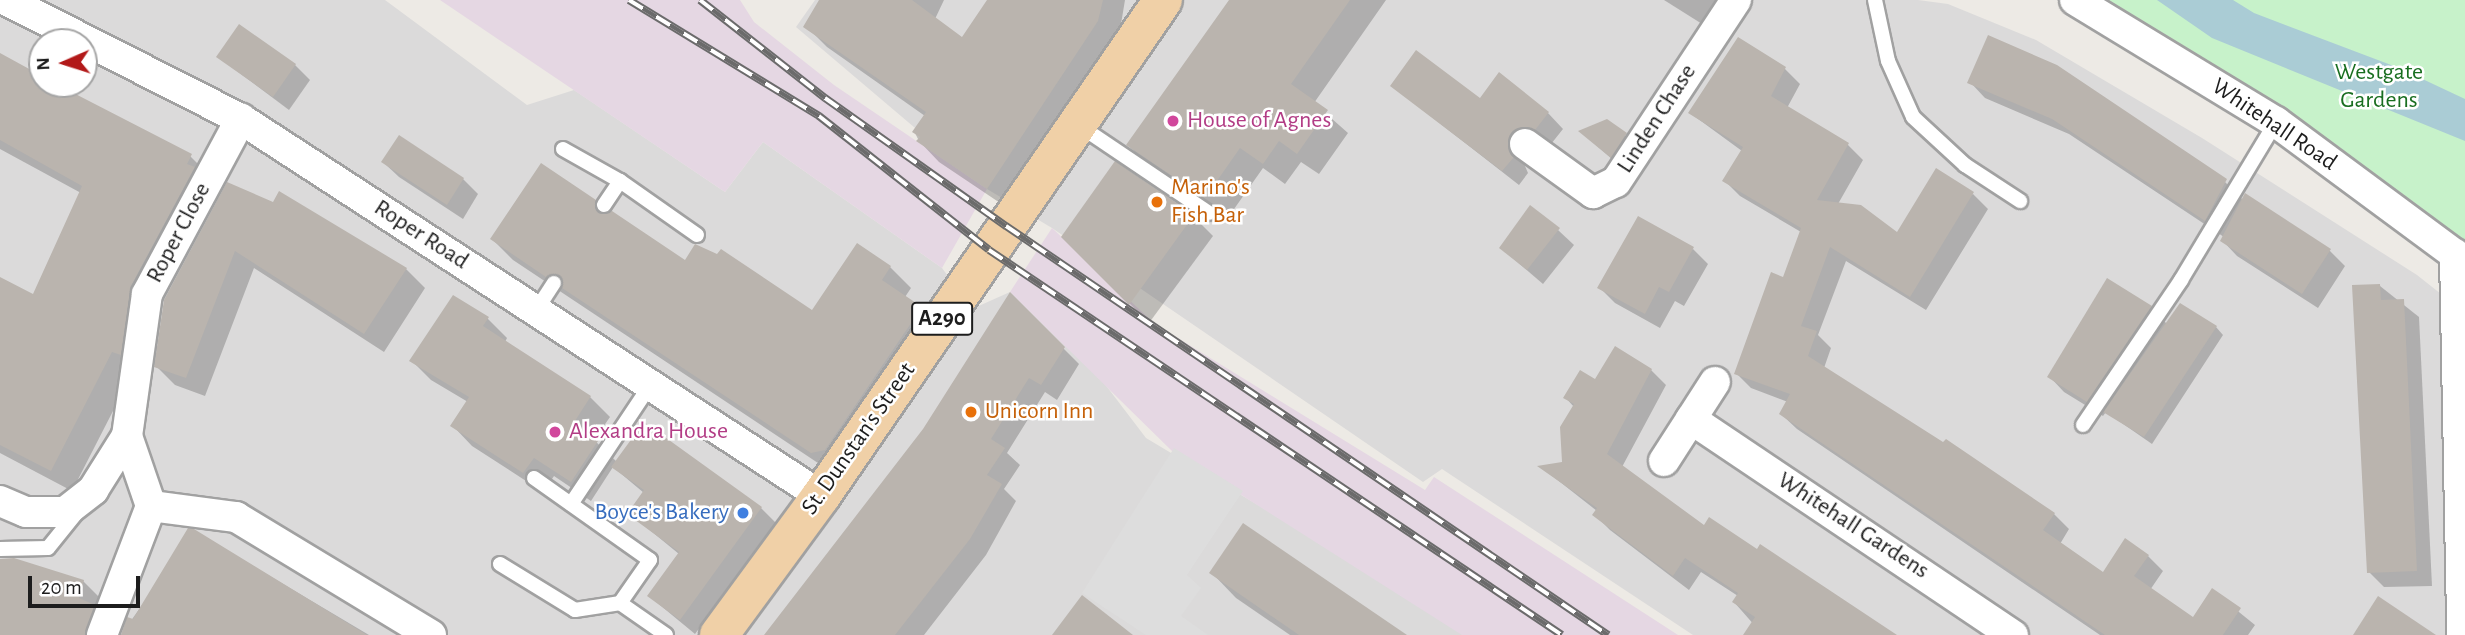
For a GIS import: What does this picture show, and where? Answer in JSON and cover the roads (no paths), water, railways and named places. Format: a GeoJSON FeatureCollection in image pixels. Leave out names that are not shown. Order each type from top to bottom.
{"type":"FeatureCollection","features":[{"type":"Feature","properties":{"kind":"main road","name":"St. Dunstan's Street"},"geometry":{"type":"LineString","coordinates":[[719,635],[821,496],[1163,0]]}},
{"type":"Feature","properties":{"kind":"street","name":"Linden Chase"},"geometry":{"type":"LineString","coordinates":[[1525,144],[1593,193],[1616,182],[1736,0]]}},
{"type":"Feature","properties":{"kind":"street","name":"Whitehall Road"},"geometry":{"type":"LineString","coordinates":[[2075,0],[2276,122],[2460,258]]}},
{"type":"Feature","properties":{"kind":"street","name":"Roper Road"},"geometry":{"type":"LineString","coordinates":[[2,1],[241,119],[821,496]]}},
{"type":"Feature","properties":{"kind":"street","name":"Roper Close"},"geometry":{"type":"LineString","coordinates":[[0,501],[26,512],[65,512],[93,490],[127,436],[147,294],[241,119]]}},
{"type":"Feature","properties":{"kind":"street"},"geometry":{"type":"LineString","coordinates":[[2460,258],[2462,635]]}},
{"type":"Feature","properties":{"kind":"street"},"geometry":{"type":"LineString","coordinates":[[1664,460],[1715,382]]}},
{"type":"Feature","properties":{"kind":"street","name":"Whitehall Gardens"},"geometry":{"type":"LineString","coordinates":[[1691,419],[2013,635]]}},
{"type":"Feature","properties":{"kind":"street","name":"Roper Close"},"geometry":{"type":"LineString","coordinates":[[127,436],[151,506]]}},
{"type":"Feature","properties":{"kind":"street"},"geometry":{"type":"LineString","coordinates":[[102,635],[151,506],[236,517],[431,635]]}},
{"type":"Feature","properties":{"kind":"lane"},"geometry":{"type":"LineString","coordinates":[[1875,0],[1888,61],[1913,117],[1965,165],[2020,201]]}},
{"type":"Feature","properties":{"kind":"lane"},"geometry":{"type":"LineString","coordinates":[[2084,425],[2181,280],[2276,122]]}},
{"type":"Feature","properties":{"kind":"lane"},"geometry":{"type":"LineString","coordinates":[[1076,123],[1209,214]]}},
{"type":"Feature","properties":{"kind":"lane"},"geometry":{"type":"LineString","coordinates":[[563,149],[620,181],[697,235]]}},
{"type":"Feature","properties":{"kind":"lane"},"geometry":{"type":"LineString","coordinates":[[604,205],[620,181]]}},
{"type":"Feature","properties":{"kind":"lane"},"geometry":{"type":"LineString","coordinates":[[537,309],[554,282]]}},
{"type":"Feature","properties":{"kind":"lane"},"geometry":{"type":"LineString","coordinates":[[571,504],[650,384]]}},
{"type":"Feature","properties":{"kind":"lane"},"geometry":{"type":"LineString","coordinates":[[534,478],[650,560],[621,603]]}},
{"type":"Feature","properties":{"kind":"lane"},"geometry":{"type":"LineString","coordinates":[[0,550],[48,548],[93,490]]}},
{"type":"Feature","properties":{"kind":"lane"},"geometry":{"type":"LineString","coordinates":[[500,565],[575,610],[621,603],[666,635]]}},
{"type":"Feature","properties":{"kind":"water"},"geometry":{"type":"Polygon","coordinates":[[[2157,0],[2233,0],[2254,13],[2399,68],[2465,99],[2465,141],[2212,38],[2157,0]]]}},
{"type":"Feature","properties":{"kind":"railway"},"geometry":{"type":"LineString","coordinates":[[629,0],[819,116],[989,250],[1562,635]]}},
{"type":"Feature","properties":{"kind":"railway"},"geometry":{"type":"LineString","coordinates":[[700,0],[825,98],[1006,226],[1608,635]]}},
{"type":"Feature","properties":{"kind":"place","name":"House of Agnes"},"geometry":{"type":"Point","coordinates":[1173,121]}},
{"type":"Feature","properties":{"kind":"place","name":"Marino's Fish Bar"},"geometry":{"type":"Point","coordinates":[1157,202]}},
{"type":"Feature","properties":{"kind":"place","name":"Unicorn Inn"},"geometry":{"type":"Point","coordinates":[971,412]}},
{"type":"Feature","properties":{"kind":"place","name":"Alexandra House"},"geometry":{"type":"Point","coordinates":[555,432]}},
{"type":"Feature","properties":{"kind":"place","name":"Boyce's Bakery"},"geometry":{"type":"Point","coordinates":[743,513]}},
{"type":"Feature","properties":{"kind":"park label","name":"Westgate Gardens"},"geometry":{"type":"Point","coordinates":[2379,87]}}]}
